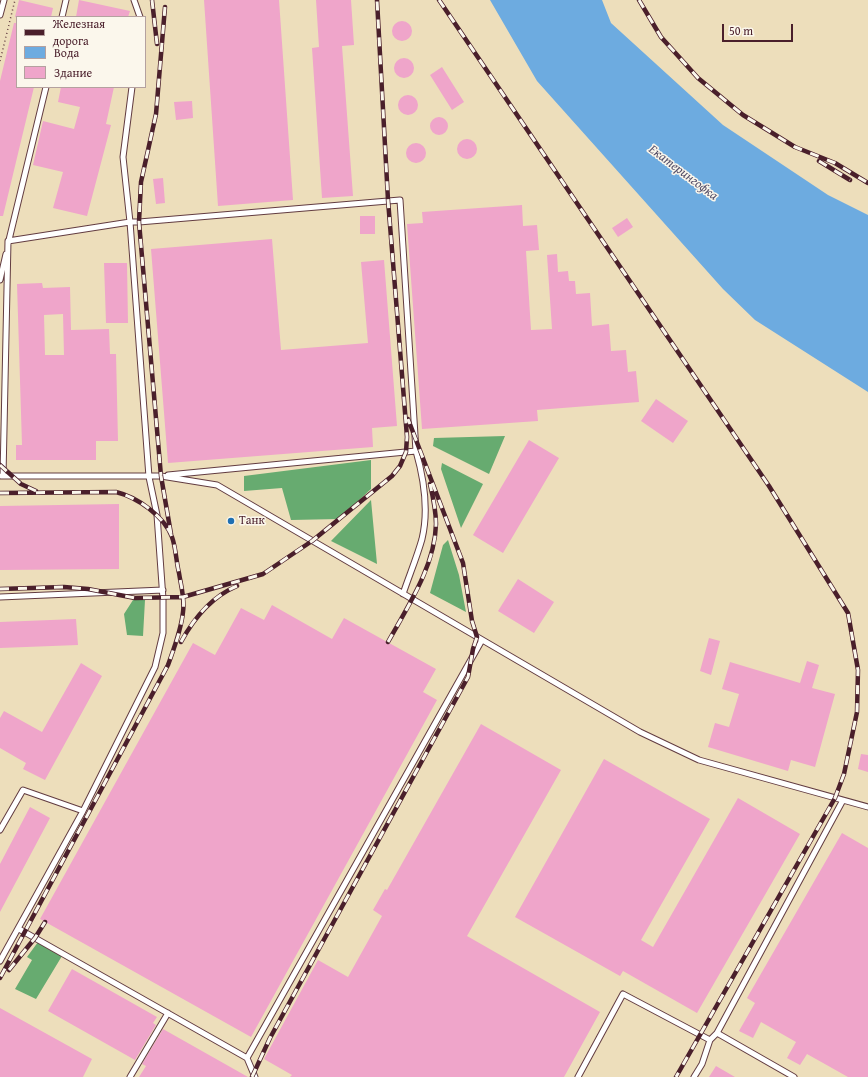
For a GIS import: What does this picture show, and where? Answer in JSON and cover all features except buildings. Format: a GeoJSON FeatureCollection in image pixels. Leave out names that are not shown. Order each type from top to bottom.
{"type":"FeatureCollection","features":[{"type":"Feature","properties":{"kind":"lane"},"geometry":{"type":"LineString","coordinates":[[0,15],[4,0]]}},
{"type":"Feature","properties":{"kind":"lane"},"geometry":{"type":"LineString","coordinates":[[62,16],[66,0]]}},
{"type":"Feature","properties":{"kind":"lane"},"geometry":{"type":"LineString","coordinates":[[134,0],[140,16]]}},
{"type":"Feature","properties":{"kind":"lane"},"geometry":{"type":"LineString","coordinates":[[0,280],[46,88]]}},
{"type":"Feature","properties":{"kind":"lane"},"geometry":{"type":"LineString","coordinates":[[0,961],[83,811],[155,667],[163,633],[162,590],[156,515],[149,477],[130,222],[123,157],[132,88]]}},
{"type":"Feature","properties":{"kind":"lane"},"geometry":{"type":"LineString","coordinates":[[8,242],[130,222],[400,200],[416,451],[421,468],[425,500],[425,521],[422,539],[402,594]]}},
{"type":"Feature","properties":{"kind":"lane"},"geometry":{"type":"LineString","coordinates":[[8,242],[2,476],[149,477],[416,451]]}},
{"type":"Feature","properties":{"kind":"lane"},"geometry":{"type":"LineString","coordinates":[[161,476],[217,485],[640,732],[699,760],[868,807]]}},
{"type":"Feature","properties":{"kind":"lane"},"geometry":{"type":"LineString","coordinates":[[0,597],[162,590]]}},
{"type":"Feature","properties":{"kind":"lane"},"geometry":{"type":"LineString","coordinates":[[246,1058],[482,640]]}},
{"type":"Feature","properties":{"kind":"lane"},"geometry":{"type":"LineString","coordinates":[[0,830],[23,790],[83,811]]}},
{"type":"Feature","properties":{"kind":"lane"},"geometry":{"type":"LineString","coordinates":[[694,1077],[702,1064],[710,1040],[717,1033],[843,800]]}},
{"type":"Feature","properties":{"kind":"lane"},"geometry":{"type":"LineString","coordinates":[[19,929],[246,1058],[255,1077]]}},
{"type":"Feature","properties":{"kind":"lane"},"geometry":{"type":"LineString","coordinates":[[578,1077],[623,994],[710,1040]]}},
{"type":"Feature","properties":{"kind":"lane"},"geometry":{"type":"LineString","coordinates":[[130,1077],[168,1013]]}},
{"type":"Feature","properties":{"kind":"lane"},"geometry":{"type":"LineString","coordinates":[[717,1033],[794,1077]]}},
{"type":"Feature","properties":{"kind":"path"},"geometry":{"type":"LineString","coordinates":[[0,61],[15,0]]}},
{"type":"Feature","properties":{"kind":"green space"},"geometry":{"type":"Polygon","coordinates":[[[505,436],[489,474],[433,446],[434,438],[505,436]]]}},
{"type":"Feature","properties":{"kind":"green space"},"geometry":{"type":"Polygon","coordinates":[[[371,460],[371,489],[339,519],[291,520],[282,488],[244,491],[244,476],[371,460]]]}},
{"type":"Feature","properties":{"kind":"green space"},"geometry":{"type":"Polygon","coordinates":[[[442,463],[483,484],[461,528],[441,469],[442,463]]]}},
{"type":"Feature","properties":{"kind":"green space"},"geometry":{"type":"Polygon","coordinates":[[[371,500],[377,564],[331,541],[371,500]]]}},
{"type":"Feature","properties":{"kind":"green space"},"geometry":{"type":"Polygon","coordinates":[[[448,540],[459,575],[466,612],[430,593],[443,545],[448,540]]]}},
{"type":"Feature","properties":{"kind":"green space"},"geometry":{"type":"Polygon","coordinates":[[[133,600],[145,600],[143,636],[127,635],[124,614],[133,600]]]}},
{"type":"Feature","properties":{"kind":"green space"},"geometry":{"type":"Polygon","coordinates":[[[38,942],[62,956],[36,999],[15,989],[32,960],[27,957],[38,942]]]}},
{"type":"Feature","properties":{"kind":"water","name":"Екатерингофка"},"geometry":{"type":"Polygon","coordinates":[[[490,0],[602,0],[611,23],[723,125],[828,195],[868,215],[868,392],[755,320],[723,289],[537,81],[490,0]]]}},
{"type":"Feature","properties":{"kind":"railway"},"geometry":{"type":"LineString","coordinates":[[152,0],[157,44]]}},
{"type":"Feature","properties":{"kind":"railway"},"geometry":{"type":"LineString","coordinates":[[0,589],[64,587],[88,589],[135,598],[183,597],[263,574],[312,541],[392,476],[400,466],[406,452],[407,437],[388,200],[377,0]]}},
{"type":"Feature","properties":{"kind":"railway"},"geometry":{"type":"LineString","coordinates":[[439,0],[769,486],[848,613],[858,670],[857,712],[844,774],[835,798],[676,1077]]}},
{"type":"Feature","properties":{"kind":"railway"},"geometry":{"type":"LineString","coordinates":[[639,0],[661,37],[698,78],[743,115],[795,147],[835,163],[868,183]]}},
{"type":"Feature","properties":{"kind":"railway"},"geometry":{"type":"LineString","coordinates":[[165,7],[156,114],[141,182],[139,222],[161,476],[171,534]]}},
{"type":"Feature","properties":{"kind":"railway"},"geometry":{"type":"LineString","coordinates":[[819,161],[850,180]]}},
{"type":"Feature","properties":{"kind":"railway"},"geometry":{"type":"LineString","coordinates":[[252,1077],[270,1038],[468,677],[473,649],[477,637],[472,621],[463,563],[408,419]]}},
{"type":"Feature","properties":{"kind":"railway"},"geometry":{"type":"LineString","coordinates":[[0,465],[21,484],[36,491]]}},
{"type":"Feature","properties":{"kind":"railway"},"geometry":{"type":"LineString","coordinates":[[388,642],[412,600],[426,570],[431,555],[436,524],[435,509],[430,484]]}},
{"type":"Feature","properties":{"kind":"railway"},"geometry":{"type":"LineString","coordinates":[[0,493],[116,492],[141,503],[149,508],[163,522],[172,537],[184,602],[181,626],[168,665],[0,978]]}},
{"type":"Feature","properties":{"kind":"railway"},"geometry":{"type":"LineString","coordinates":[[181,642],[204,609],[219,596],[237,586]]}},
{"type":"Feature","properties":{"kind":"railway"},"geometry":{"type":"LineString","coordinates":[[9,970],[35,938],[45,922]]}},
{"type":"Feature","properties":{"kind":"place","name":"Танк"},"geometry":{"type":"Point","coordinates":[231,521]}}]}
